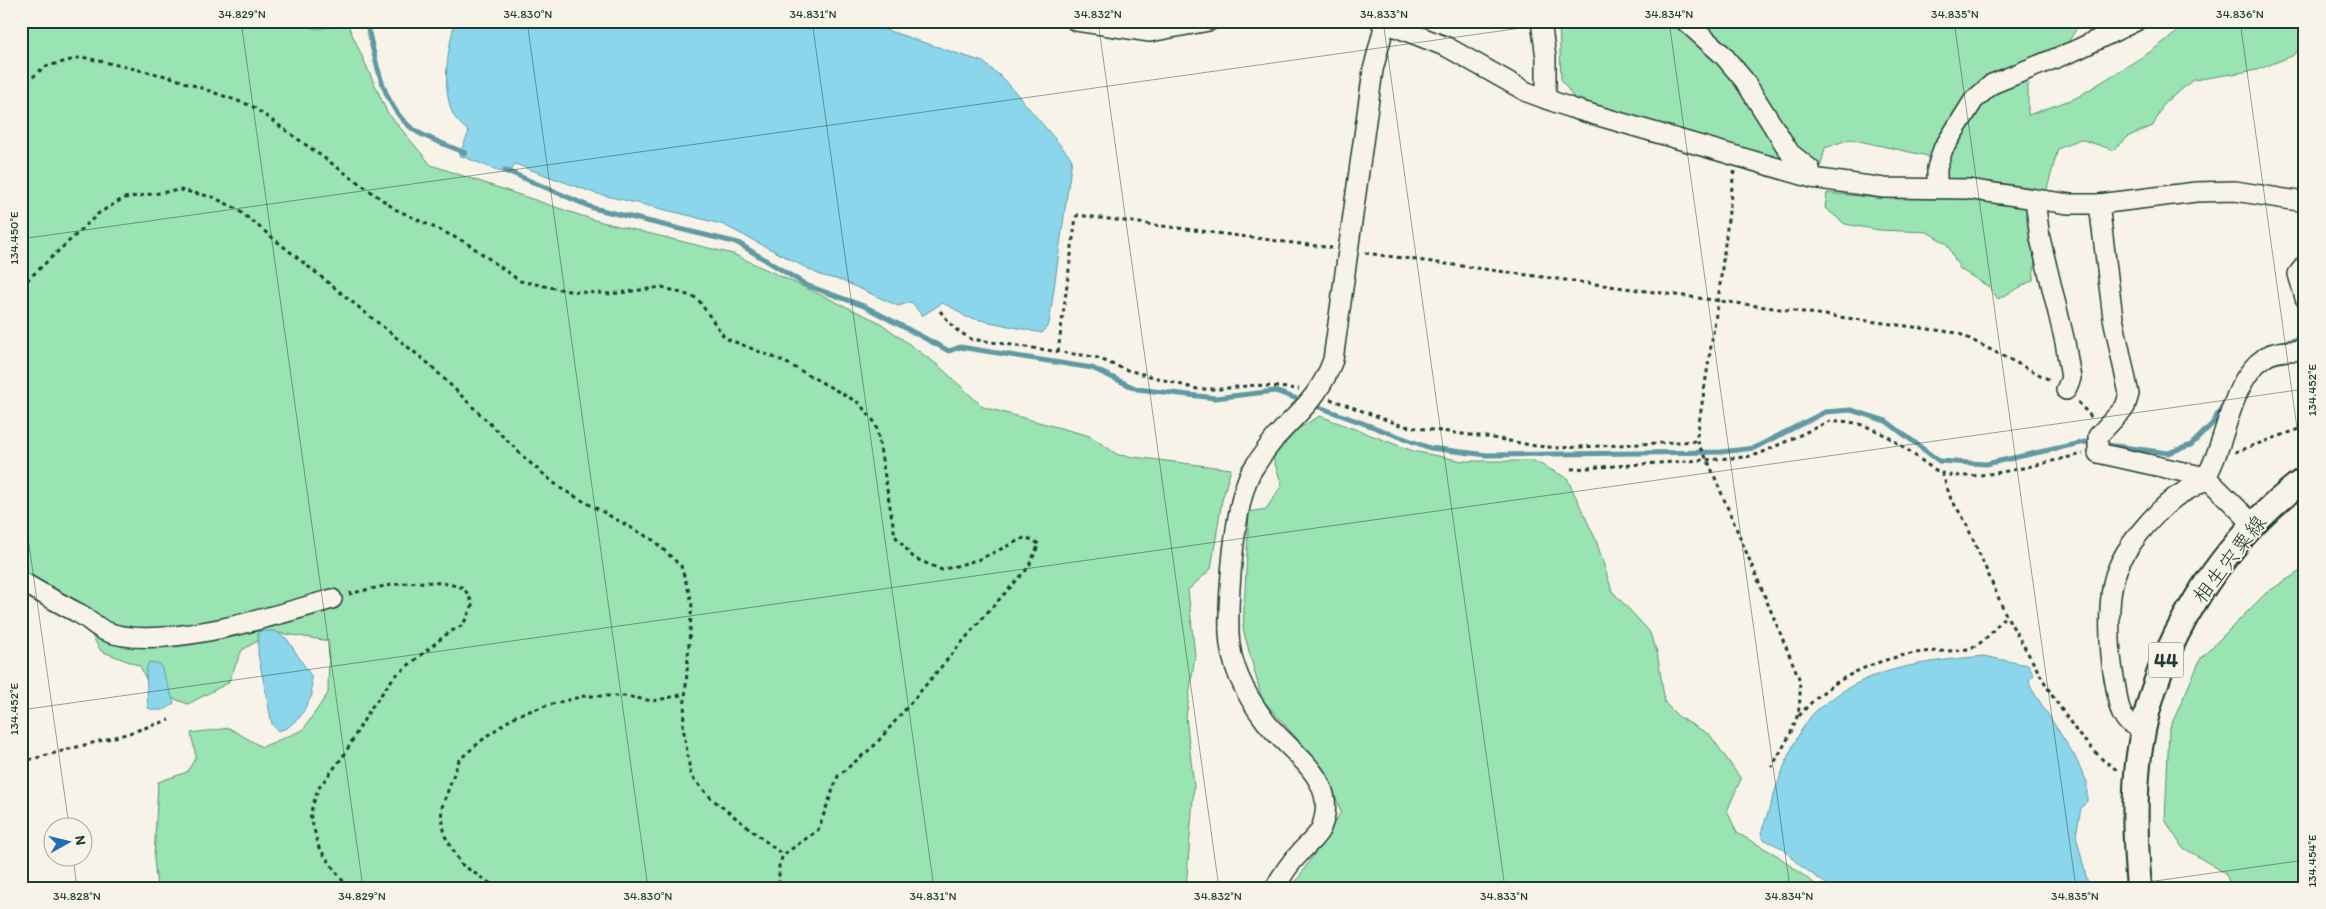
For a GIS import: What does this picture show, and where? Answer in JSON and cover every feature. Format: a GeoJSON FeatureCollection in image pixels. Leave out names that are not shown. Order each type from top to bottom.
{"type":"FeatureCollection","features":[{"type":"Feature","properties":{"kind":"main road","name":"相生宍粟線"},"geometry":{"type":"LineString","coordinates":[[2140,888],[2135,840],[2135,792],[2144,729],[2151,698],[2170,650],[2193,602],[2221,562],[2253,524],[2280,497],[2305,478]]}},
{"type":"Feature","properties":{"kind":"street"},"geometry":{"type":"LineString","coordinates":[[1076,21],[1108,24],[1150,32],[1167,24],[1209,21]]}},
{"type":"Feature","properties":{"kind":"street"},"geometry":{"type":"LineString","coordinates":[[1541,21],[1546,58],[1546,99]]}},
{"type":"Feature","properties":{"kind":"street"},"geometry":{"type":"LineString","coordinates":[[1685,21],[1723,55],[1744,80],[1790,153],[1810,169],[1812,178]]}},
{"type":"Feature","properties":{"kind":"street"},"geometry":{"type":"LineString","coordinates":[[1936,187],[1937,168],[1943,149],[1974,100],[1992,84],[2076,50],[2136,21]]}},
{"type":"Feature","properties":{"kind":"street"},"geometry":{"type":"LineString","coordinates":[[1275,888],[1283,872],[1320,830],[1325,816],[1326,800],[1316,775],[1266,723],[1244,689],[1233,664],[1229,633],[1232,570],[1238,513],[1250,474],[1275,438],[1310,402],[1326,380],[1333,360],[1373,70],[1383,22],[1447,47],[1527,92],[1546,99],[1812,178],[1884,188],[1936,187],[2035,200],[2099,204],[2196,192],[2235,191],[2305,202]]}},
{"type":"Feature","properties":{"kind":"street"},"geometry":{"type":"LineString","coordinates":[[2035,200],[2040,238],[2065,342],[2071,378],[2066,390]]}},
{"type":"Feature","properties":{"kind":"street"},"geometry":{"type":"LineString","coordinates":[[2099,204],[2112,318],[2130,394],[2125,407],[2099,442],[2206,477],[2253,524]]}},
{"type":"Feature","properties":{"kind":"street"},"geometry":{"type":"LineString","coordinates":[[2305,265],[2298,274],[2305,298]]}},
{"type":"Feature","properties":{"kind":"street"},"geometry":{"type":"LineString","coordinates":[[2144,729],[2130,725],[2123,719],[2112,666],[2110,610],[2116,570],[2138,534],[2173,499],[2206,477],[2241,388],[2251,370],[2265,357],[2274,353],[2305,350]]}},
{"type":"Feature","properties":{"kind":"street"},"geometry":{"type":"LineString","coordinates":[[21,584],[26,584],[65,608],[80,614],[105,631],[140,639],[186,636],[332,599]]}},
{"type":"Feature","properties":{"kind":"path"},"geometry":{"type":"LineString","coordinates":[[21,88],[44,67],[82,58],[170,77],[252,106],[395,209],[467,243],[520,280],[569,291],[612,294],[662,287],[697,298],[725,338],[783,361],[859,403],[876,424],[895,536],[914,558],[942,570],[980,559],[1026,537],[1039,544],[1028,568],[985,615],[875,745],[838,776],[818,830],[783,855],[779,866],[779,888]]}},
{"type":"Feature","properties":{"kind":"path"},"geometry":{"type":"LineString","coordinates":[[1736,156],[1718,301],[1697,436],[1699,446],[1707,460],[1799,678],[1801,700],[1798,718]]}},
{"type":"Feature","properties":{"kind":"path"},"geometry":{"type":"LineString","coordinates":[[21,286],[99,212],[124,198],[180,190],[213,197],[237,209],[429,364],[528,461],[560,488],[653,540],[680,566],[692,602],[683,726],[691,776],[712,799],[783,855]]}},
{"type":"Feature","properties":{"kind":"path"},"geometry":{"type":"LineString","coordinates":[[1058,352],[1076,217],[1078,215],[1958,333],[2072,394],[2099,442],[2083,454],[1981,474],[1959,476],[1942,473],[1886,434],[1863,424],[1842,420],[1830,421],[1759,454],[1707,460],[1571,469]]}},
{"type":"Feature","properties":{"kind":"path"},"geometry":{"type":"LineString","coordinates":[[21,275],[24,282]]}},
{"type":"Feature","properties":{"kind":"path"},"geometry":{"type":"LineString","coordinates":[[2213,458],[2226,456],[2250,445],[2305,427]]}},
{"type":"Feature","properties":{"kind":"path"},"geometry":{"type":"LineString","coordinates":[[1942,473],[1951,499],[1965,521],[2006,615],[2053,697],[2079,735],[2103,760],[2117,770]]}},
{"type":"Feature","properties":{"kind":"path"},"geometry":{"type":"LineString","coordinates":[[332,599],[372,588],[446,582],[464,588],[473,604],[463,625],[448,633],[394,677],[370,711],[344,755],[318,789],[310,814],[319,848],[348,888]]}},
{"type":"Feature","properties":{"kind":"path"},"geometry":{"type":"LineString","coordinates":[[1772,767],[1798,718],[1812,700],[1833,684],[1873,663],[1921,652],[1972,648],[1986,639],[2006,615]]}},
{"type":"Feature","properties":{"kind":"path"},"geometry":{"type":"LineString","coordinates":[[497,888],[461,864],[445,836],[441,810],[459,760],[488,735],[517,714],[584,696],[625,696],[653,702],[685,694]]}},
{"type":"Feature","properties":{"kind":"path"},"geometry":{"type":"LineString","coordinates":[[21,762],[126,734],[169,720]]}},
{"type":"Feature","properties":{"kind":"path"},"geometry":{"type":"LineString","coordinates":[[664,888],[690,883],[694,888]]}},
{"type":"Feature","properties":{"kind":"green space"},"geometry":{"type":"Polygon","coordinates":[[[21,21],[299,21],[315,29],[348,25],[387,112],[431,165],[594,220],[733,254],[879,322],[939,366],[983,407],[1090,436],[1118,455],[1231,469],[1222,500],[1211,569],[1188,590],[1195,656],[1186,717],[1194,786],[1186,888],[157,888],[154,859],[158,782],[187,772],[196,757],[191,733],[229,728],[262,747],[303,730],[328,693],[329,641],[273,632],[242,650],[228,683],[188,704],[151,690],[140,666],[101,651],[79,614],[21,570],[21,21]]]}},
{"type":"Feature","properties":{"kind":"green space"},"geometry":{"type":"Polygon","coordinates":[[[1559,21],[2111,21],[2078,26],[2066,46],[2028,62],[2028,115],[2076,98],[2150,52],[2187,25],[2243,21],[2305,21],[2305,45],[2292,56],[2257,70],[2194,80],[2164,103],[2153,126],[2129,136],[2114,150],[2080,139],[2058,149],[2047,189],[2046,237],[2036,251],[2033,280],[1998,299],[1989,287],[1960,269],[1947,244],[1927,232],[1879,230],[1845,224],[1825,208],[1827,193],[1877,198],[1915,192],[1928,179],[1928,156],[1850,139],[1825,148],[1820,169],[1773,159],[1578,104],[1561,79],[1559,21]]]}},
{"type":"Feature","properties":{"kind":"green space"},"geometry":{"type":"Polygon","coordinates":[[[1320,416],[1413,451],[1463,461],[1534,461],[1567,478],[1596,540],[1612,591],[1649,631],[1657,652],[1665,703],[1679,717],[1710,735],[1741,779],[1727,811],[1737,833],[1778,856],[1820,888],[1292,888],[1341,812],[1327,773],[1262,699],[1243,629],[1249,512],[1266,509],[1282,485],[1273,458],[1299,428],[1320,416]]]}},
{"type":"Feature","properties":{"kind":"green space"},"geometry":{"type":"Polygon","coordinates":[[[2305,568],[2305,888],[2232,888],[2225,873],[2182,847],[2165,820],[2169,730],[2201,658],[2266,593],[2305,568]]]}},
{"type":"Feature","properties":{"kind":"water"},"geometry":{"type":"Polygon","coordinates":[[[455,21],[859,21],[983,62],[1005,80],[1072,159],[1049,324],[1042,333],[966,317],[942,303],[922,316],[912,302],[898,306],[843,281],[820,275],[724,225],[594,193],[515,164],[509,175],[459,155],[469,132],[454,117],[447,92],[448,56],[455,21]]]}},
{"type":"Feature","properties":{"kind":"water"},"geometry":{"type":"Polygon","coordinates":[[[258,631],[275,631],[287,639],[311,676],[312,695],[300,717],[287,728],[278,731],[272,724],[258,654],[258,631]]]}},
{"type":"Feature","properties":{"kind":"water"},"geometry":{"type":"Polygon","coordinates":[[[1984,656],[2028,664],[2034,675],[2029,680],[2031,688],[2074,755],[2087,782],[2087,801],[2081,808],[2076,835],[2089,888],[1832,888],[1798,864],[1782,848],[1763,839],[1761,833],[1788,757],[1803,728],[1818,709],[1847,689],[1865,679],[1884,672],[1924,663],[1984,656]]]}},
{"type":"Feature","properties":{"kind":"water"},"geometry":{"type":"Polygon","coordinates":[[[149,662],[160,664],[174,703],[165,709],[155,710],[148,708],[146,670],[149,662]]]}},
{"type":"Feature","properties":{"kind":"waterway"},"geometry":{"type":"LineString","coordinates":[[366,21],[382,83],[397,112],[407,124],[419,133],[465,153]]}},
{"type":"Feature","properties":{"kind":"waterway"},"geometry":{"type":"LineString","coordinates":[[505,170],[593,208],[738,243],[806,285],[864,306],[949,351],[960,347],[1092,368],[1137,389],[1215,398],[1275,391],[1303,401]]}},
{"type":"Feature","properties":{"kind":"waterway"},"geometry":{"type":"LineString","coordinates":[[2260,351],[2266,346],[2305,338]]}},
{"type":"Feature","properties":{"kind":"waterway"},"geometry":{"type":"LineString","coordinates":[[1311,404],[1430,448],[1487,455],[1721,452],[1754,448],[1825,412],[1851,410],[1886,421],[1939,461],[1986,464],[2085,442],[2168,453],[2191,445],[2212,424],[2226,400]]}}]}
